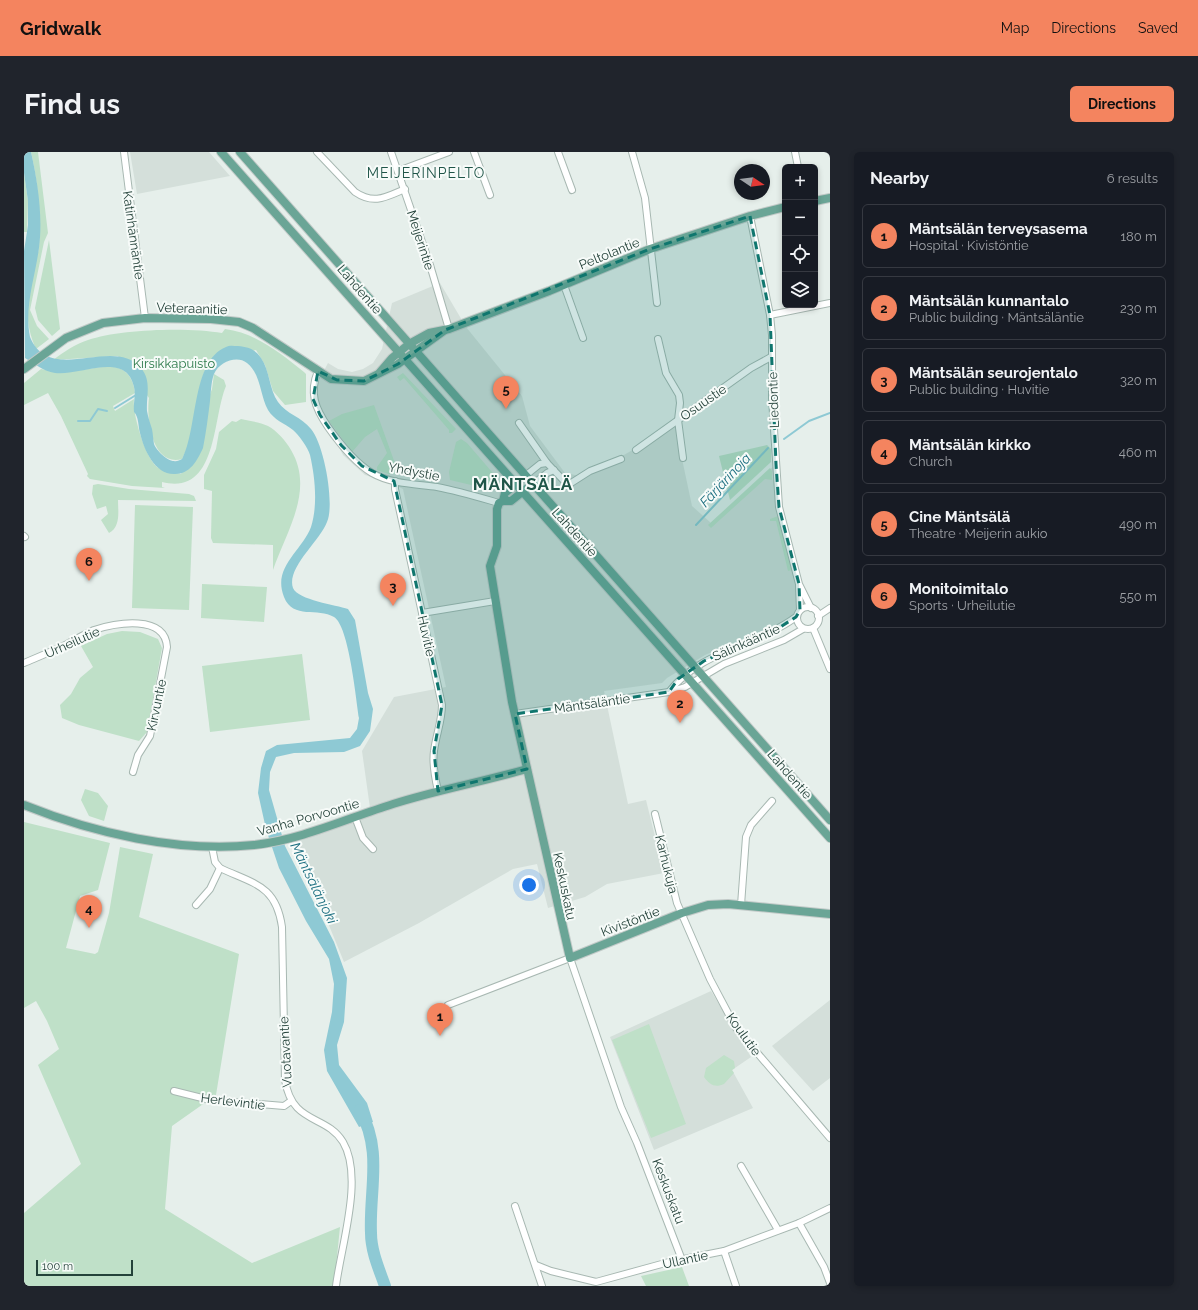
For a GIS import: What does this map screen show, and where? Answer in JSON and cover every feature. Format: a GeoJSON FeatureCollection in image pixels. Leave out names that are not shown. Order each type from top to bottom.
{"type":"FeatureCollection","features":[{"type":"Feature","properties":{"kind":"main road","name":"Lahdentie"},"geometry":{"type":"LineString","coordinates":[[221,152],[342,286],[398,352],[693,682],[830,838]]}},
{"type":"Feature","properties":{"kind":"main road","name":"Lahdentie"},"geometry":{"type":"LineString","coordinates":[[240,152],[830,820]]}},
{"type":"Feature","properties":{"kind":"main road"},"geometry":{"type":"LineString","coordinates":[[818,200],[830,198]]}},
{"type":"Feature","properties":{"kind":"main road","name":"Peltolantie"},"geometry":{"type":"LineString","coordinates":[[409,344],[429,333],[447,329],[564,285],[650,250],[750,216],[782,208]]}},
{"type":"Feature","properties":{"kind":"main road","name":"Veteraanitie"},"geometry":{"type":"LineString","coordinates":[[24,370],[66,338],[90,326],[145,318],[211,319],[239,322],[263,332],[318,371],[337,380],[357,382],[364,381],[416,352]]}},
{"type":"Feature","properties":{"kind":"main road","name":"Peltolantie"},"geometry":{"type":"LineString","coordinates":[[416,352],[447,329]]}},
{"type":"Feature","properties":{"kind":"main road","name":"Veteraanitie"},"geometry":{"type":"LineString","coordinates":[[379,374],[398,352],[409,344]]}},
{"type":"Feature","properties":{"kind":"main road"},"geometry":{"type":"LineString","coordinates":[[525,476],[505,493],[501,502],[511,501],[532,484]]}},
{"type":"Feature","properties":{"kind":"main road","name":"Keskuskatu"},"geometry":{"type":"LineString","coordinates":[[501,502],[496,514],[498,546],[490,562],[495,601],[515,714],[570,958]]}},
{"type":"Feature","properties":{"kind":"main road","name":"Vanha Porvoontie"},"geometry":{"type":"LineString","coordinates":[[24,805],[67,821],[162,844],[212,847],[256,845],[292,837],[438,791],[527,769]]}},
{"type":"Feature","properties":{"kind":"main road","name":"Kivistöntie"},"geometry":{"type":"LineString","coordinates":[[570,958],[682,913],[708,905],[728,904],[830,914]]}},
{"type":"Feature","properties":{"kind":"street","name":"Katinhännäntie"},"geometry":{"type":"LineString","coordinates":[[124,152],[145,318]]}},
{"type":"Feature","properties":{"kind":"street"},"geometry":{"type":"LineString","coordinates":[[317,152],[355,192],[363,197],[381,199],[405,189]]}},
{"type":"Feature","properties":{"kind":"street","name":"Meijerintie"},"geometry":{"type":"LineString","coordinates":[[391,152],[405,189],[447,329]]}},
{"type":"Feature","properties":{"kind":"street"},"geometry":{"type":"LineString","coordinates":[[398,171],[449,152]]}},
{"type":"Feature","properties":{"kind":"street"},"geometry":{"type":"LineString","coordinates":[[474,152],[490,194]]}},
{"type":"Feature","properties":{"kind":"street"},"geometry":{"type":"LineString","coordinates":[[558,152],[572,190]]}},
{"type":"Feature","properties":{"kind":"street"},"geometry":{"type":"LineString","coordinates":[[632,152],[645,198],[650,250],[658,303]]}},
{"type":"Feature","properties":{"kind":"street"},"geometry":{"type":"LineString","coordinates":[[795,152],[797,164]]}},
{"type":"Feature","properties":{"kind":"street","name":"Liedontie"},"geometry":{"type":"LineString","coordinates":[[750,216],[770,315],[772,335],[771,356],[774,436],[780,508],[799,584],[800,610]]}},
{"type":"Feature","properties":{"kind":"street"},"geometry":{"type":"LineString","coordinates":[[564,285],[583,338]]}},
{"type":"Feature","properties":{"kind":"street"},"geometry":{"type":"LineString","coordinates":[[770,315],[830,303]]}},
{"type":"Feature","properties":{"kind":"street"},"geometry":{"type":"LineString","coordinates":[[658,339],[666,373],[679,395],[680,403],[678,420],[683,458]]}},
{"type":"Feature","properties":{"kind":"street","name":"Osuustie"},"geometry":{"type":"LineString","coordinates":[[636,450],[751,368],[771,356]]}},
{"type":"Feature","properties":{"kind":"street","name":"Yhdystie"},"geometry":{"type":"LineString","coordinates":[[318,371],[313,399],[320,415],[341,445],[362,466],[373,473],[396,481],[451,490],[501,502]]}},
{"type":"Feature","properties":{"kind":"street"},"geometry":{"type":"LineString","coordinates":[[519,423],[547,463],[568,485],[590,472],[621,459]]}},
{"type":"Feature","properties":{"kind":"street"},"geometry":{"type":"LineString","coordinates":[[525,476],[540,464],[547,463]]}},
{"type":"Feature","properties":{"kind":"street"},"geometry":{"type":"LineString","coordinates":[[532,484],[547,473],[554,470]]}},
{"type":"Feature","properties":{"kind":"street","name":"Huvitie"},"geometry":{"type":"LineString","coordinates":[[396,481],[395,489],[442,705],[442,714],[434,750],[434,773],[438,791]]}},
{"type":"Feature","properties":{"kind":"street","name":"Liedontie"},"geometry":{"type":"LineString","coordinates":[[799,584],[811,608]]}},
{"type":"Feature","properties":{"kind":"street"},"geometry":{"type":"LineString","coordinates":[[422,613],[495,601]]}},
{"type":"Feature","properties":{"kind":"street"},"geometry":{"type":"LineString","coordinates":[[806,607],[811,608],[818,616],[817,624],[813,628],[803,629],[798,624],[796,618],[800,610],[806,607]]}},
{"type":"Feature","properties":{"kind":"street"},"geometry":{"type":"LineString","coordinates":[[818,616],[830,608]]}},
{"type":"Feature","properties":{"kind":"street","name":"Sälinkääntie"},"geometry":{"type":"LineString","coordinates":[[695,667],[704,661],[777,629],[796,618]]}},
{"type":"Feature","properties":{"kind":"street","name":"Urheilutie"},"geometry":{"type":"LineString","coordinates":[[24,663],[87,633],[110,626],[125,624],[146,625],[156,628],[165,636]]}},
{"type":"Feature","properties":{"kind":"street"},"geometry":{"type":"LineString","coordinates":[[813,628],[830,669]]}},
{"type":"Feature","properties":{"kind":"street","name":"Sälinkääntie"},"geometry":{"type":"LineString","coordinates":[[703,676],[724,664],[784,640],[803,629]]}},
{"type":"Feature","properties":{"kind":"street","name":"Kirvuntie"},"geometry":{"type":"LineString","coordinates":[[133,772],[138,755],[150,736],[167,648],[165,636]]}},
{"type":"Feature","properties":{"kind":"street"},"geometry":{"type":"LineString","coordinates":[[668,692],[685,674],[695,667]]}},
{"type":"Feature","properties":{"kind":"street","name":"Mäntsäläntie"},"geometry":{"type":"LineString","coordinates":[[515,714],[668,692],[693,682],[703,676]]}},
{"type":"Feature","properties":{"kind":"street"},"geometry":{"type":"LineString","coordinates":[[741,906],[746,837],[751,825],[772,801]]}},
{"type":"Feature","properties":{"kind":"street","name":"Karhukuja"},"geometry":{"type":"LineString","coordinates":[[655,814],[671,880],[682,913]]}},
{"type":"Feature","properties":{"kind":"street"},"geometry":{"type":"LineString","coordinates":[[355,817],[364,838],[373,849]]}},
{"type":"Feature","properties":{"kind":"street"},"geometry":{"type":"LineString","coordinates":[[196,905],[210,889],[220,868],[215,862],[212,847]]}},
{"type":"Feature","properties":{"kind":"street","name":"Vuotavantie"},"geometry":{"type":"LineString","coordinates":[[220,868],[267,891],[277,904],[282,927],[285,1080],[287,1092],[290,1101],[302,1113],[334,1131],[342,1141],[351,1165],[351,1192],[336,1286]]}},
{"type":"Feature","properties":{"kind":"street","name":"Koulutie"},"geometry":{"type":"LineString","coordinates":[[682,913],[710,979],[736,1028],[830,1138]]}},
{"type":"Feature","properties":{"kind":"street","name":"Kivistöntie"},"geometry":{"type":"LineString","coordinates":[[448,1005],[570,958]]}},
{"type":"Feature","properties":{"kind":"street","name":"Keskuskatu"},"geometry":{"type":"LineString","coordinates":[[570,958],[621,1107],[637,1143],[682,1260]]}},
{"type":"Feature","properties":{"kind":"street","name":"Herlevintie"},"geometry":{"type":"LineString","coordinates":[[174,1091],[210,1100],[231,1102],[284,1106],[290,1101]]}},
{"type":"Feature","properties":{"kind":"street"},"geometry":{"type":"LineString","coordinates":[[740,1166],[778,1230]]}},
{"type":"Feature","properties":{"kind":"street"},"geometry":{"type":"LineString","coordinates":[[515,1206],[542,1286]]}},
{"type":"Feature","properties":{"kind":"street","name":"Ullantie"},"geometry":{"type":"LineString","coordinates":[[536,1265],[596,1284],[618,1275],[724,1251],[799,1223],[830,1208]]}},
{"type":"Feature","properties":{"kind":"street"},"geometry":{"type":"LineString","coordinates":[[799,1223],[824,1267],[830,1283]]}},
{"type":"Feature","properties":{"kind":"street"},"geometry":{"type":"LineString","coordinates":[[724,1251],[736,1286]]}},
{"type":"Feature","properties":{"kind":"highlighted area"},"geometry":{"type":"Polygon","coordinates":[[[750,216],[770,315],[779,507],[799,584],[800,610],[796,617],[777,629],[704,661],[678,679],[669,692],[515,714],[527,769],[438,791],[434,751],[442,705],[394,481],[362,466],[341,445],[320,415],[313,399],[318,371],[337,380],[364,381],[398,364],[445,330],[650,249],[750,216]]]}},
{"type":"Feature","properties":{"kind":"shaded area"},"geometry":{"type":"Polygon","coordinates":[[[130,152],[209,152],[230,176],[137,194],[130,152]]]}},
{"type":"Feature","properties":{"kind":"shaded area"},"geometry":{"type":"Polygon","coordinates":[[[440,283],[466,327],[522,396],[530,426],[565,473],[585,477],[675,426],[692,506],[711,523],[775,465],[798,583],[804,605],[797,611],[794,617],[705,655],[667,678],[662,683],[604,691],[628,804],[646,800],[664,873],[607,884],[585,897],[548,908],[537,864],[513,869],[419,923],[344,962],[294,840],[371,815],[362,751],[394,697],[446,687],[403,489],[389,482],[365,475],[343,455],[315,401],[317,384],[328,363],[338,369],[352,372],[363,369],[373,363],[382,349],[392,303],[440,283]]]}},
{"type":"Feature","properties":{"kind":"shaded area"},"geometry":{"type":"Polygon","coordinates":[[[711,991],[751,1057],[732,1070],[753,1108],[654,1150],[610,1037],[711,991]]]}},
{"type":"Feature","properties":{"kind":"shaded area"},"geometry":{"type":"Polygon","coordinates":[[[830,1000],[830,1078],[813,1091],[772,1046],[830,1000]]]}},
{"type":"Feature","properties":{"kind":"green space"},"geometry":{"type":"Polygon","coordinates":[[[31,152],[38,152],[48,233],[44,242],[30,310],[37,326],[49,339],[36,349],[29,330],[27,310],[33,271],[39,250],[40,235],[38,199],[31,152]]]}},
{"type":"Feature","properties":{"kind":"green space"},"geometry":{"type":"Polygon","coordinates":[[[24,173],[28,201],[27,232],[24,232],[24,173]]]}},
{"type":"Feature","properties":{"kind":"green space"},"geometry":{"type":"Polygon","coordinates":[[[49,240],[60,329],[52,336],[38,320],[35,308],[49,240]]]}},
{"type":"Feature","properties":{"kind":"green space","name":"Kirsikkapuisto"},"geometry":{"type":"Polygon","coordinates":[[[225,329],[236,331],[257,339],[277,351],[304,372],[306,374],[306,402],[285,405],[273,391],[265,365],[256,350],[209,361],[200,385],[191,435],[182,459],[172,460],[164,456],[158,449],[150,429],[148,407],[149,398],[118,356],[53,360],[65,351],[88,340],[117,333],[154,330],[192,330],[222,333],[225,329]]]}},
{"type":"Feature","properties":{"kind":"green space"},"geometry":{"type":"Polygon","coordinates":[[[108,366],[123,370],[130,377],[135,393],[113,406],[115,411],[134,399],[137,424],[152,462],[159,468],[181,474],[212,389],[214,374],[224,380],[226,386],[210,452],[203,466],[194,478],[180,483],[162,482],[162,487],[165,488],[132,486],[90,479],[87,476],[88,474],[61,416],[48,393],[24,405],[24,383],[41,369],[61,373],[108,366]]]}},
{"type":"Feature","properties":{"kind":"green space"},"geometry":{"type":"Polygon","coordinates":[[[403,373],[456,429],[452,433],[449,433],[449,430],[404,378],[400,381],[397,377],[403,373]]]}},
{"type":"Feature","properties":{"kind":"green space"},"geometry":{"type":"Polygon","coordinates":[[[374,405],[397,469],[396,474],[388,474],[377,470],[377,467],[387,453],[377,429],[365,437],[352,452],[329,421],[342,414],[374,405]]]}},
{"type":"Feature","properties":{"kind":"green space"},"geometry":{"type":"Polygon","coordinates":[[[241,419],[268,426],[275,431],[281,436],[289,447],[298,465],[300,480],[296,511],[273,570],[273,545],[213,543],[211,538],[212,491],[204,489],[204,475],[216,449],[219,432],[232,421],[236,422],[241,419]]]}},
{"type":"Feature","properties":{"kind":"green space"},"geometry":{"type":"Polygon","coordinates":[[[461,439],[467,443],[498,479],[499,483],[496,488],[488,489],[450,480],[449,472],[456,442],[461,439]]]}},
{"type":"Feature","properties":{"kind":"green space"},"geometry":{"type":"Polygon","coordinates":[[[767,445],[771,449],[771,462],[730,500],[719,456],[767,445]]]}},
{"type":"Feature","properties":{"kind":"green space"},"geometry":{"type":"Polygon","coordinates":[[[770,468],[772,471],[772,480],[765,479],[711,528],[708,525],[770,468]]]}},
{"type":"Feature","properties":{"kind":"green space"},"geometry":{"type":"Polygon","coordinates":[[[98,484],[129,489],[189,494],[194,496],[196,501],[118,500],[117,523],[113,530],[109,533],[101,520],[108,514],[106,506],[97,509],[92,494],[93,485],[98,484]]]}},
{"type":"Feature","properties":{"kind":"green space"},"geometry":{"type":"Polygon","coordinates":[[[135,505],[193,507],[189,610],[132,608],[135,505]]]}},
{"type":"Feature","properties":{"kind":"green space"},"geometry":{"type":"Polygon","coordinates":[[[778,516],[792,570],[788,571],[776,521],[770,521],[770,519],[778,516]]]}},
{"type":"Feature","properties":{"kind":"green space"},"geometry":{"type":"Polygon","coordinates":[[[202,584],[267,587],[264,622],[201,618],[202,584]]]}},
{"type":"Feature","properties":{"kind":"green space"},"geometry":{"type":"Polygon","coordinates":[[[122,631],[140,632],[158,639],[162,648],[147,732],[139,741],[79,725],[62,718],[60,705],[71,694],[80,678],[93,667],[81,646],[107,634],[122,631]]]}},
{"type":"Feature","properties":{"kind":"green space"},"geometry":{"type":"Polygon","coordinates":[[[302,654],[310,720],[210,732],[202,666],[302,654]]]}},
{"type":"Feature","properties":{"kind":"green space"},"geometry":{"type":"Polygon","coordinates":[[[85,789],[98,793],[108,806],[104,821],[89,816],[81,800],[85,789]]]}},
{"type":"Feature","properties":{"kind":"green space"},"geometry":{"type":"Polygon","coordinates":[[[24,822],[110,843],[98,890],[80,896],[66,948],[95,954],[98,952],[109,913],[120,847],[153,854],[139,917],[239,954],[216,1095],[172,1126],[165,1209],[252,1263],[340,1227],[334,1286],[24,1286],[24,1213],[81,1164],[38,1065],[59,1049],[47,1021],[36,1001],[24,1008],[24,822]]]}},
{"type":"Feature","properties":{"kind":"green space"},"geometry":{"type":"Polygon","coordinates":[[[649,1024],[686,1124],[651,1138],[612,1040],[649,1024]]]}},
{"type":"Feature","properties":{"kind":"green space"},"geometry":{"type":"Polygon","coordinates":[[[724,1055],[734,1061],[735,1068],[732,1070],[734,1073],[724,1084],[715,1086],[708,1082],[704,1077],[706,1068],[724,1055]]]}},
{"type":"Feature","properties":{"kind":"green space"},"geometry":{"type":"Polygon","coordinates":[[[682,1267],[689,1286],[646,1286],[641,1276],[682,1267]]]}},
{"type":"Feature","properties":{"kind":"water"},"geometry":{"type":"Polygon","coordinates":[[[24,152],[31,152],[38,188],[40,212],[39,248],[28,315],[30,337],[39,351],[52,358],[67,360],[115,356],[129,359],[141,368],[147,383],[147,411],[154,444],[159,452],[165,457],[171,461],[176,461],[182,459],[187,446],[201,381],[207,366],[215,355],[227,346],[248,348],[256,352],[264,363],[278,402],[285,410],[303,421],[311,429],[320,447],[327,474],[330,502],[329,513],[327,522],[318,538],[294,572],[292,580],[293,588],[296,592],[309,599],[348,609],[355,620],[368,693],[373,709],[370,731],[360,746],[344,752],[294,753],[276,757],[270,772],[269,790],[285,846],[334,942],[347,978],[344,1022],[337,1045],[339,1065],[367,1103],[373,1122],[359,1127],[327,1071],[324,1050],[332,1012],[334,984],[329,959],[306,921],[279,868],[266,829],[258,793],[261,768],[266,751],[277,745],[350,738],[357,729],[359,718],[348,648],[339,623],[334,617],[328,614],[300,611],[293,608],[288,604],[284,597],[281,586],[285,568],[307,536],[313,518],[315,491],[309,452],[295,432],[270,413],[265,404],[255,373],[247,363],[243,361],[229,361],[224,363],[216,370],[212,380],[203,448],[198,458],[189,469],[185,472],[175,474],[168,473],[156,466],[144,447],[137,416],[134,412],[134,387],[129,376],[122,370],[112,367],[101,367],[66,373],[55,373],[43,369],[25,358],[24,251],[28,225],[28,201],[24,173],[24,152]]]}},
{"type":"Feature","properties":{"kind":"waterway"},"geometry":{"type":"LineString","coordinates":[[115,408],[136,395]]}},
{"type":"Feature","properties":{"kind":"waterway"},"geometry":{"type":"LineString","coordinates":[[78,421],[90,421],[98,409],[107,411]]}},
{"type":"Feature","properties":{"kind":"waterway","name":"Färjärinoja"},"geometry":{"type":"LineString","coordinates":[[784,439],[809,421],[830,413]]}},
{"type":"Feature","properties":{"kind":"waterway","name":"Färjärinoja"},"geometry":{"type":"LineString","coordinates":[[696,525],[768,448]]}},
{"type":"Feature","properties":{"kind":"waterway","name":"Mäntsälänjoki"},"geometry":{"type":"LineString","coordinates":[[360,1110],[367,1125],[373,1156],[371,1240],[385,1286]]}},
{"type":"Feature","properties":{"kind":"place","name":"Cine Mäntsälä"},"geometry":{"type":"Point","coordinates":[506,409]}},
{"type":"Feature","properties":{"kind":"place","name":"Monitoimitalo"},"geometry":{"type":"Point","coordinates":[89,581]}},
{"type":"Feature","properties":{"kind":"place","name":"Mäntsälän seurojentalo"},"geometry":{"type":"Point","coordinates":[393,606]}},
{"type":"Feature","properties":{"kind":"place","name":"Mäntsälän kunnantalo"},"geometry":{"type":"Point","coordinates":[680,723]}},
{"type":"Feature","properties":{"kind":"place","name":"Mäntsälän kirkko"},"geometry":{"type":"Point","coordinates":[89,928]}},
{"type":"Feature","properties":{"kind":"place","name":"Mäntsälän terveysasema"},"geometry":{"type":"Point","coordinates":[440,1036]}},
{"type":"Feature","properties":{"kind":"district","name":"MEIJERINPELTO"},"geometry":{"type":"Point","coordinates":[426,173]}},
{"type":"Feature","properties":{"kind":"district","name":"MÄNTSÄLÄ"},"geometry":{"type":"Point","coordinates":[523,484]}}]}
